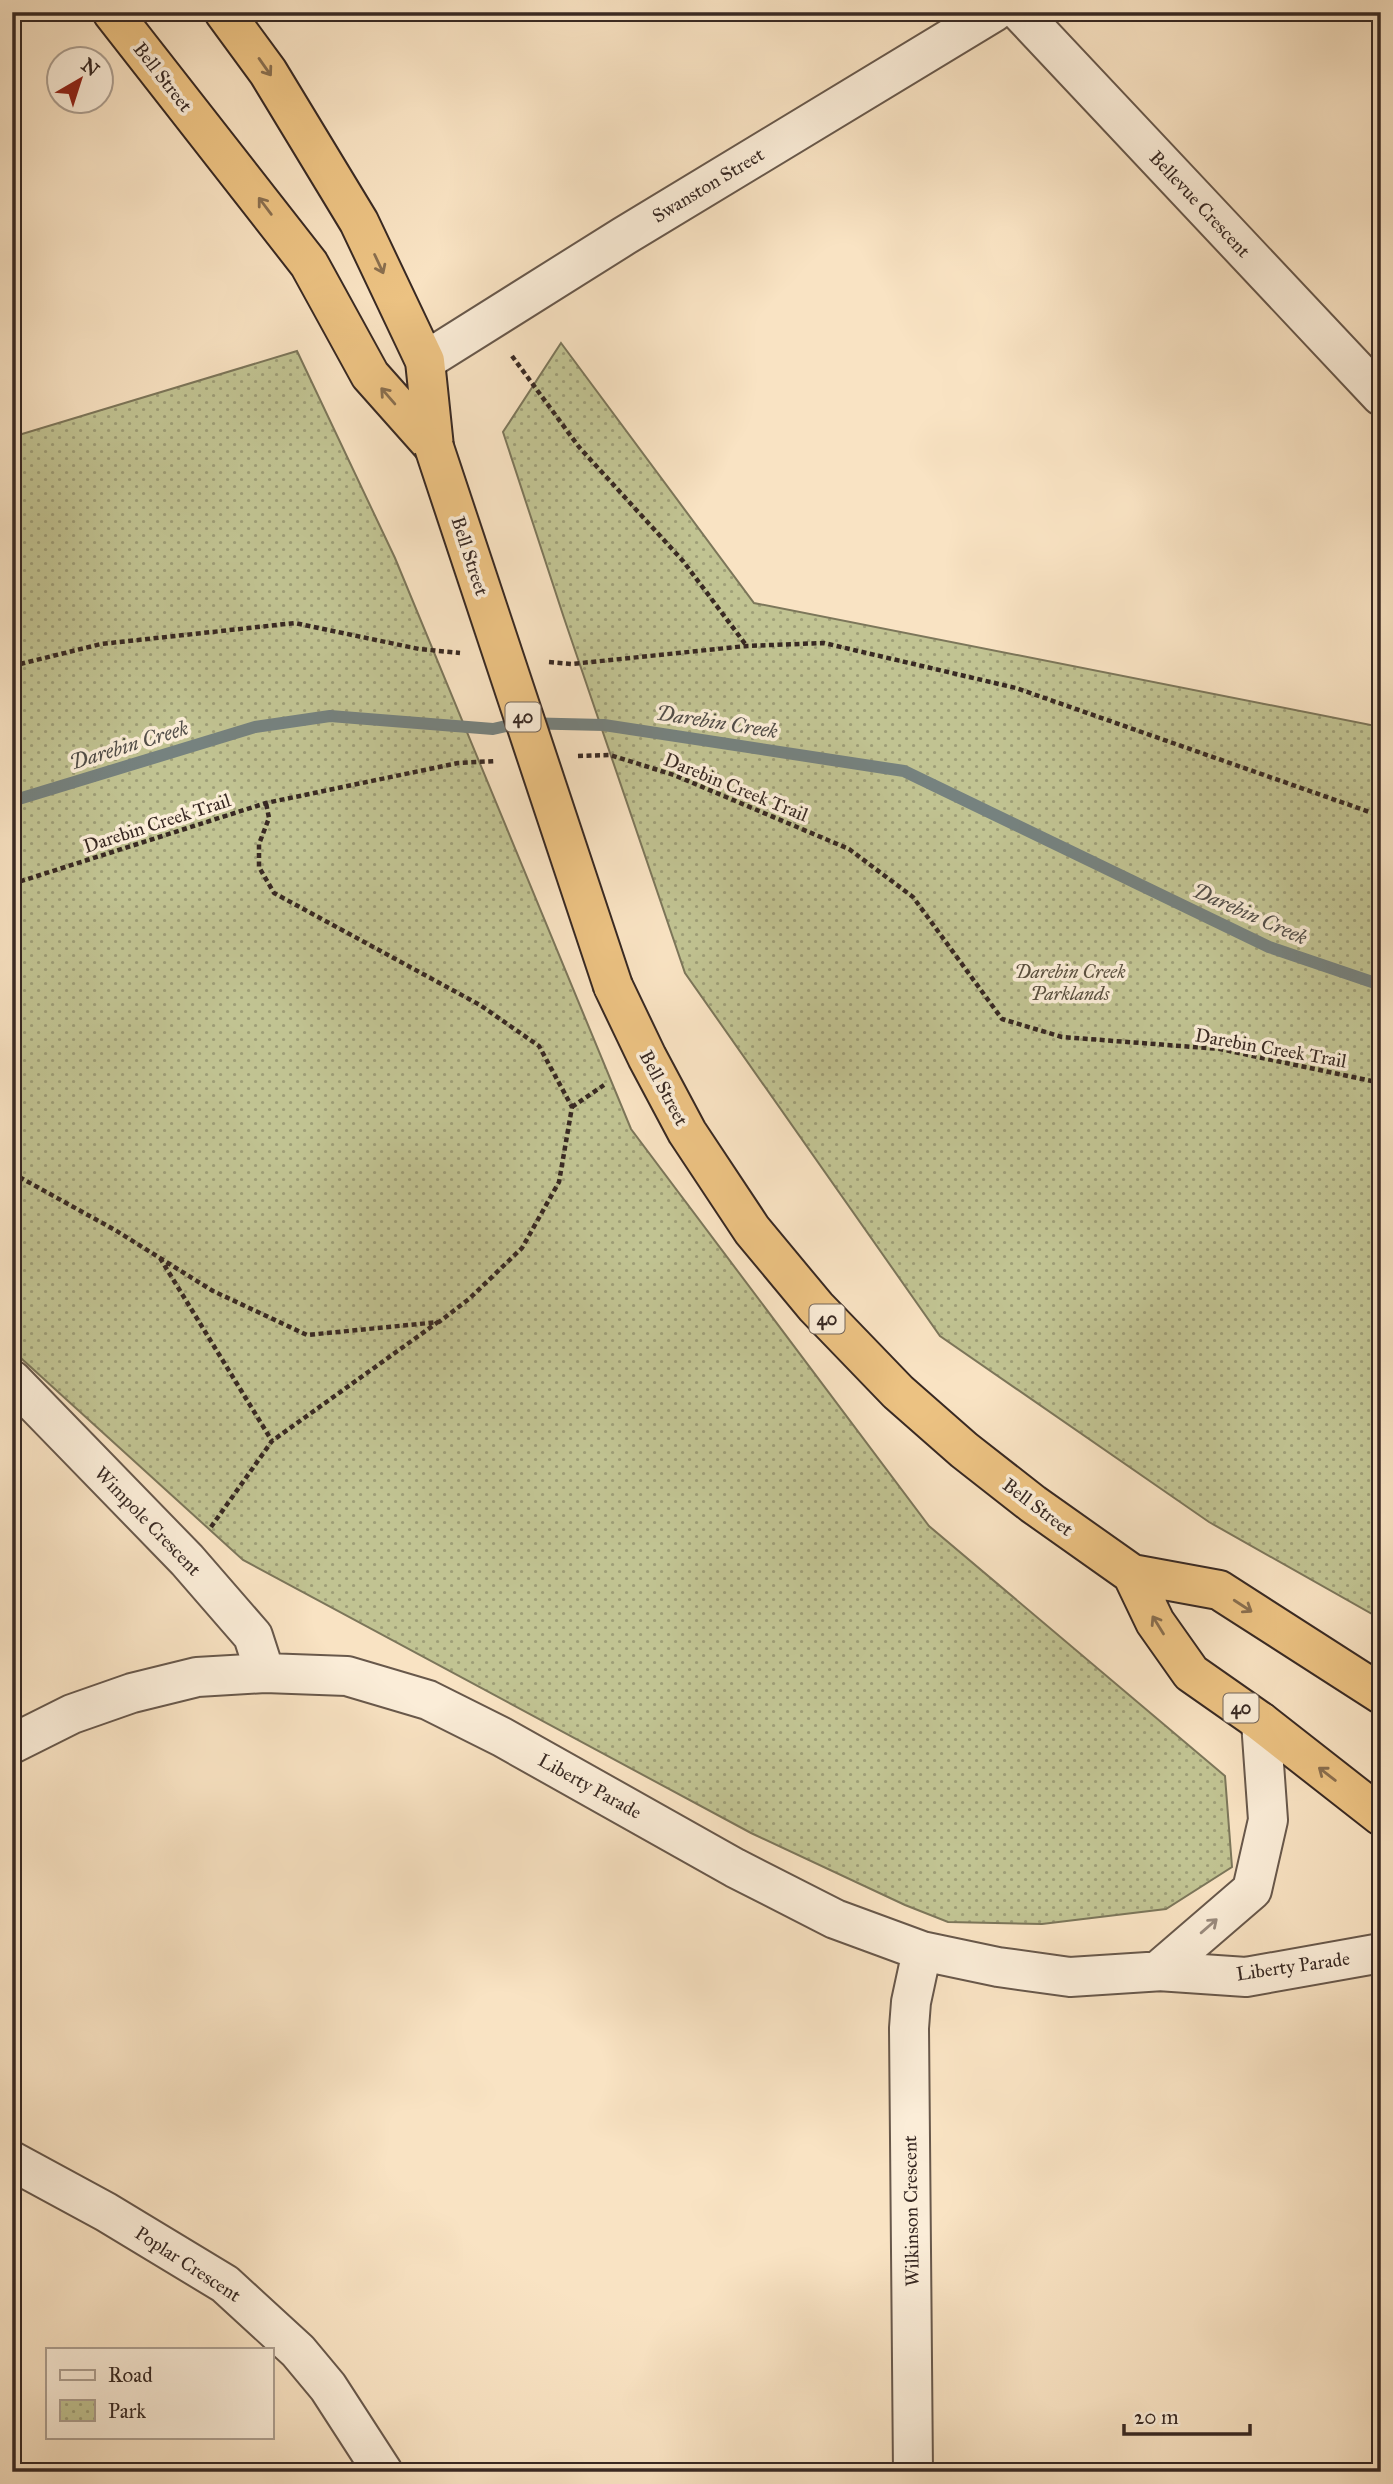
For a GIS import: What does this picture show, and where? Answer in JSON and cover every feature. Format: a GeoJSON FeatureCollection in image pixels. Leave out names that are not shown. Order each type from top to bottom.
{"type":"FeatureCollection","features":[{"type":"Feature","properties":{"kind":"highway","name":"Bell Street"},"geometry":{"type":"LineString","coordinates":[[113,12],[309,264],[370,375],[433,447]]}},
{"type":"Feature","properties":{"kind":"highway","name":"Bell Street"},"geometry":{"type":"LineString","coordinates":[[225,12],[268,72],[359,222],[425,361],[433,447],[613,986],[687,1132],[752,1230],[816,1307],[898,1392],[964,1450],[1033,1504],[1132,1574],[1219,1590],[1381,1694]]}},
{"type":"Feature","properties":{"kind":"highway","name":"Bell Street"},"geometry":{"type":"LineString","coordinates":[[1132,1574],[1155,1622],[1191,1673],[1261,1722],[1381,1816]]}},
{"type":"Feature","properties":{"kind":"street","name":"Swanston Street"},"geometry":{"type":"LineString","coordinates":[[425,361],[624,236],[993,12]]}},
{"type":"Feature","properties":{"kind":"street","name":"Bellevue Crescent"},"geometry":{"type":"LineString","coordinates":[[1020,12],[1381,396]]}},
{"type":"Feature","properties":{"kind":"street","name":"Wimpole Crescent"},"geometry":{"type":"LineString","coordinates":[[12,1380],[187,1560],[253,1636],[265,1673]]}},
{"type":"Feature","properties":{"kind":"street","name":"Liberty Parade"},"geometry":{"type":"LineString","coordinates":[[12,1744],[72,1714],[132,1693],[197,1677],[265,1673],[347,1676],[428,1700],[502,1737],[735,1868],[835,1919],[922,1951],[998,1967],[1070,1977],[1163,1971],[1246,1977],[1381,1953]]}},
{"type":"Feature","properties":{"kind":"street"},"geometry":{"type":"LineString","coordinates":[[1163,1971],[1158,1971],[1252,1889],[1268,1820],[1261,1722]]}},
{"type":"Feature","properties":{"kind":"street","name":"Wilkinson Crescent"},"geometry":{"type":"LineString","coordinates":[[913,2472],[909,2028],[911,2002],[922,1951]]}},
{"type":"Feature","properties":{"kind":"street","name":"Poplar Crescent"},"geometry":{"type":"LineString","coordinates":[[12,2161],[106,2211],[225,2284],[298,2351],[354,2424],[383,2472]]}},
{"type":"Feature","properties":{"kind":"path"},"geometry":{"type":"LineString","coordinates":[[487,321],[579,447],[683,561],[746,646]]}},
{"type":"Feature","properties":{"kind":"path"},"geometry":{"type":"LineString","coordinates":[[12,666],[101,644],[295,623],[419,649],[461,653]]}},
{"type":"Feature","properties":{"kind":"path"},"geometry":{"type":"LineString","coordinates":[[544,661],[584,663],[746,646],[824,643],[1016,688],[1381,816]]}},
{"type":"Feature","properties":{"kind":"path","name":"Darebin Creek Trail"},"geometry":{"type":"LineString","coordinates":[[569,757],[610,755],[674,775],[849,849],[913,897],[1002,1019],[1062,1037],[1220,1049],[1381,1083]]}},
{"type":"Feature","properties":{"kind":"path","name":"Darebin Creek Trail"},"geometry":{"type":"LineString","coordinates":[[12,884],[266,803],[458,763],[500,761]]}},
{"type":"Feature","properties":{"kind":"path"},"geometry":{"type":"LineString","coordinates":[[187,1560],[272,1441],[469,1299],[522,1248],[559,1182],[572,1107],[539,1046],[480,1005],[274,892],[258,867],[259,844],[270,818],[266,803]]}},
{"type":"Feature","properties":{"kind":"path"},"geometry":{"type":"LineString","coordinates":[[572,1107],[604,1085]]}},
{"type":"Feature","properties":{"kind":"path"},"geometry":{"type":"LineString","coordinates":[[12,1173],[160,1257],[214,1291],[307,1335],[439,1322]]}},
{"type":"Feature","properties":{"kind":"path"},"geometry":{"type":"LineString","coordinates":[[160,1257],[272,1441]]}},
{"type":"Feature","properties":{"kind":"green space","name":"Darebin Creek Parklands"},"geometry":{"type":"Polygon","coordinates":[[[561,343],[754,603],[1381,727],[1381,1619],[1209,1522],[940,1336],[685,973],[503,432],[561,343]]]}},
{"type":"Feature","properties":{"kind":"green space"},"geometry":{"type":"Polygon","coordinates":[[[297,351],[395,558],[631,1129],[929,1526],[1225,1776],[1232,1867],[1166,1909],[1042,1924],[948,1922],[905,1905],[751,1833],[243,1560],[12,1350],[12,437],[297,351]]]}},
{"type":"Feature","properties":{"kind":"waterway","name":"Darebin Creek"},"geometry":{"type":"LineString","coordinates":[[12,801],[255,727],[330,716],[493,729],[519,723],[604,725],[904,771],[1269,947],[1381,985]]}}]}
